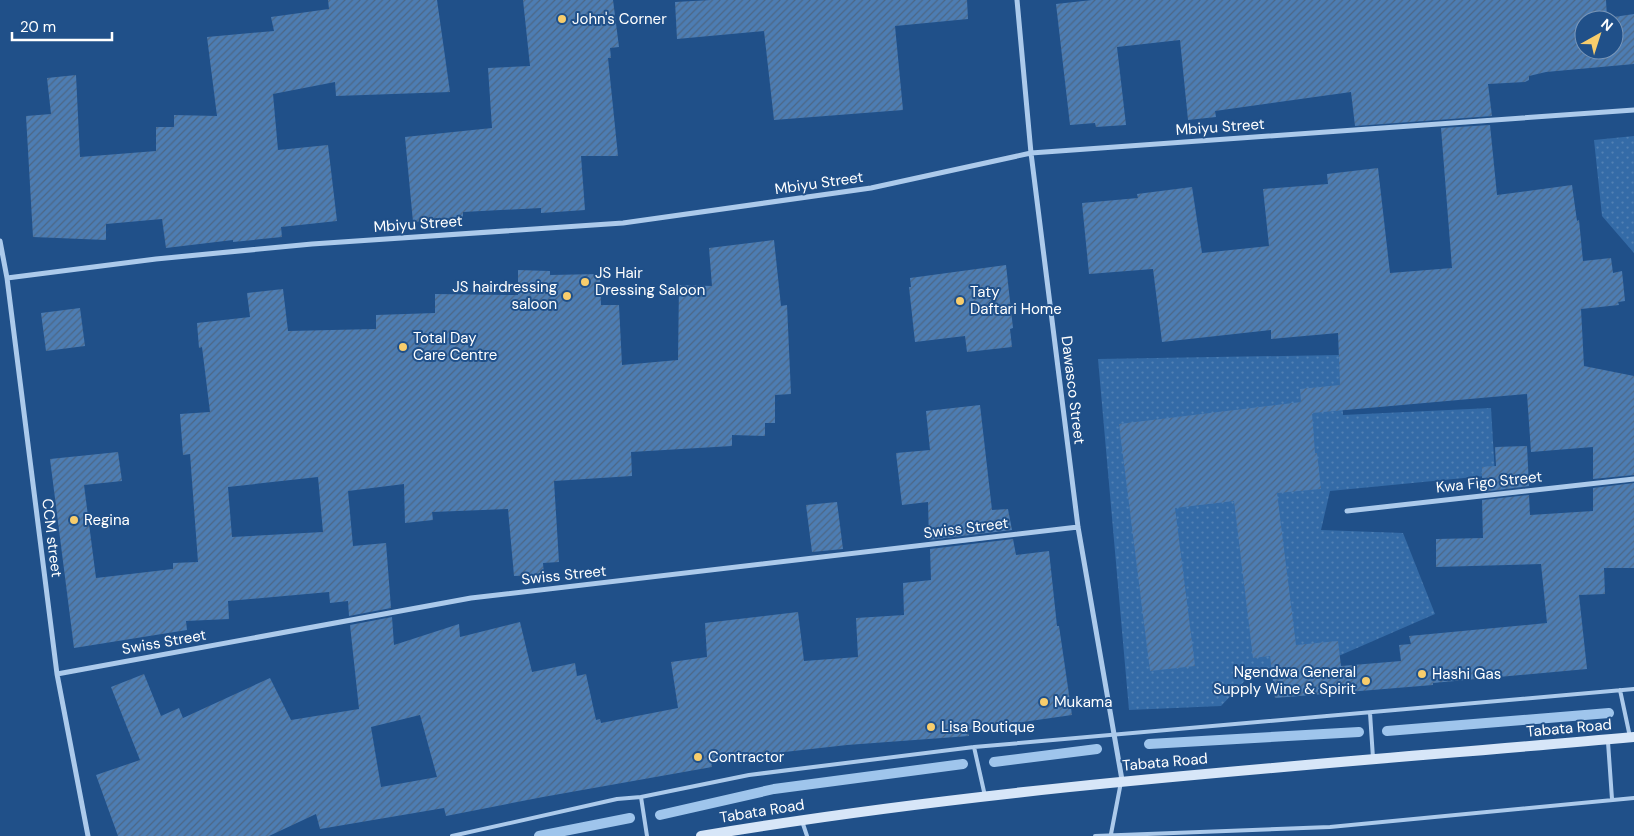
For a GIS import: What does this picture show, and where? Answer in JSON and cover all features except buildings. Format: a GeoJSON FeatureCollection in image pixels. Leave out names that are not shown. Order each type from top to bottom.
{"type":"FeatureCollection","features":[{"type":"Feature","properties":{"kind":"main road","name":"Tabata Road"},"geometry":{"type":"LineString","coordinates":[[701,836],[802,819],[1122,780],[1632,738]]}},
{"type":"Feature","properties":{"kind":"street","name":"Dawasco Street"},"geometry":{"type":"LineString","coordinates":[[1017,0],[1031,153],[1078,527],[1122,780]]}},
{"type":"Feature","properties":{"kind":"street","name":"Mbiyu Street"},"geometry":{"type":"LineString","coordinates":[[7,278],[156,259],[303,245],[623,223],[871,188],[1031,153],[1634,110]]}},
{"type":"Feature","properties":{"kind":"street","name":"CCM street"},"geometry":{"type":"LineString","coordinates":[[0,241],[7,278],[57,674],[88,836]]}},
{"type":"Feature","properties":{"kind":"street","name":"Kwa Figo Street"},"geometry":{"type":"LineString","coordinates":[[1346,511],[1634,479]]}},
{"type":"Feature","properties":{"kind":"street","name":"Swiss Street"},"geometry":{"type":"LineString","coordinates":[[57,674],[471,598],[1078,527]]}},
{"type":"Feature","properties":{"kind":"lane"},"geometry":{"type":"LineString","coordinates":[[0,279],[7,278]]}},
{"type":"Feature","properties":{"kind":"lane"},"geometry":{"type":"LineString","coordinates":[[452,836],[618,800],[749,775],[974,747],[1634,689]]}},
{"type":"Feature","properties":{"kind":"lane"},"geometry":{"type":"LineString","coordinates":[[1620,690],[1632,738]]}},
{"type":"Feature","properties":{"kind":"lane"},"geometry":{"type":"LineString","coordinates":[[1370,713],[1373,759]]}},
{"type":"Feature","properties":{"kind":"lane"},"geometry":{"type":"LineString","coordinates":[[1608,740],[1612,799]]}},
{"type":"Feature","properties":{"kind":"lane"},"geometry":{"type":"LineString","coordinates":[[974,747],[985,797]]}},
{"type":"Feature","properties":{"kind":"lane"},"geometry":{"type":"LineString","coordinates":[[1111,834],[1122,780]]}},
{"type":"Feature","properties":{"kind":"lane"},"geometry":{"type":"LineString","coordinates":[[641,797],[647,836]]}},
{"type":"Feature","properties":{"kind":"lane"},"geometry":{"type":"LineString","coordinates":[[1095,836],[1330,827],[1634,798]]}},
{"type":"Feature","properties":{"kind":"lane"},"geometry":{"type":"LineString","coordinates":[[802,819],[807,836]]}},
{"type":"Feature","properties":{"kind":"shaded area"},"geometry":{"type":"Polygon","coordinates":[[[1634,136],[1634,253],[1602,216],[1594,140],[1634,136]]]}},
{"type":"Feature","properties":{"kind":"shaded area"},"geometry":{"type":"Polygon","coordinates":[[[1339,355],[1343,415],[1491,408],[1495,475],[1330,491],[1321,530],[1403,533],[1435,614],[1334,658],[1255,670],[1221,706],[1129,710],[1098,359],[1339,355]]]}},
{"type":"Feature","properties":{"kind":"waterway"},"geometry":{"type":"LineString","coordinates":[[1387,731],[1609,713]]}},
{"type":"Feature","properties":{"kind":"waterway"},"geometry":{"type":"LineString","coordinates":[[1149,744],[1359,732]]}},
{"type":"Feature","properties":{"kind":"waterway"},"geometry":{"type":"LineString","coordinates":[[994,762],[1097,749]]}},
{"type":"Feature","properties":{"kind":"waterway"},"geometry":{"type":"LineString","coordinates":[[660,815],[774,789],[963,764]]}},
{"type":"Feature","properties":{"kind":"waterway"},"geometry":{"type":"LineString","coordinates":[[539,836],[630,818]]}},
{"type":"Feature","properties":{"kind":"place","name":"John's Corner"},"geometry":{"type":"Point","coordinates":[562,19]}},
{"type":"Feature","properties":{"kind":"place","name":"JS Hair Dressing Saloon"},"geometry":{"type":"Point","coordinates":[585,282]}},
{"type":"Feature","properties":{"kind":"place","name":"JS hairdressing saloon"},"geometry":{"type":"Point","coordinates":[567,296]}},
{"type":"Feature","properties":{"kind":"place","name":"Taty Daftari Home"},"geometry":{"type":"Point","coordinates":[960,301]}},
{"type":"Feature","properties":{"kind":"place","name":"Total Day Care Centre"},"geometry":{"type":"Point","coordinates":[403,347]}},
{"type":"Feature","properties":{"kind":"place","name":"Regina"},"geometry":{"type":"Point","coordinates":[74,520]}},
{"type":"Feature","properties":{"kind":"place","name":"Hashi Gas"},"geometry":{"type":"Point","coordinates":[1422,674]}},
{"type":"Feature","properties":{"kind":"place","name":"Ngendwa General Supply Wine & Spirit"},"geometry":{"type":"Point","coordinates":[1366,681]}},
{"type":"Feature","properties":{"kind":"place","name":"Mukama"},"geometry":{"type":"Point","coordinates":[1044,702]}},
{"type":"Feature","properties":{"kind":"place","name":"Lisa Boutique"},"geometry":{"type":"Point","coordinates":[931,727]}},
{"type":"Feature","properties":{"kind":"place","name":"Contractor"},"geometry":{"type":"Point","coordinates":[698,757]}}]}
